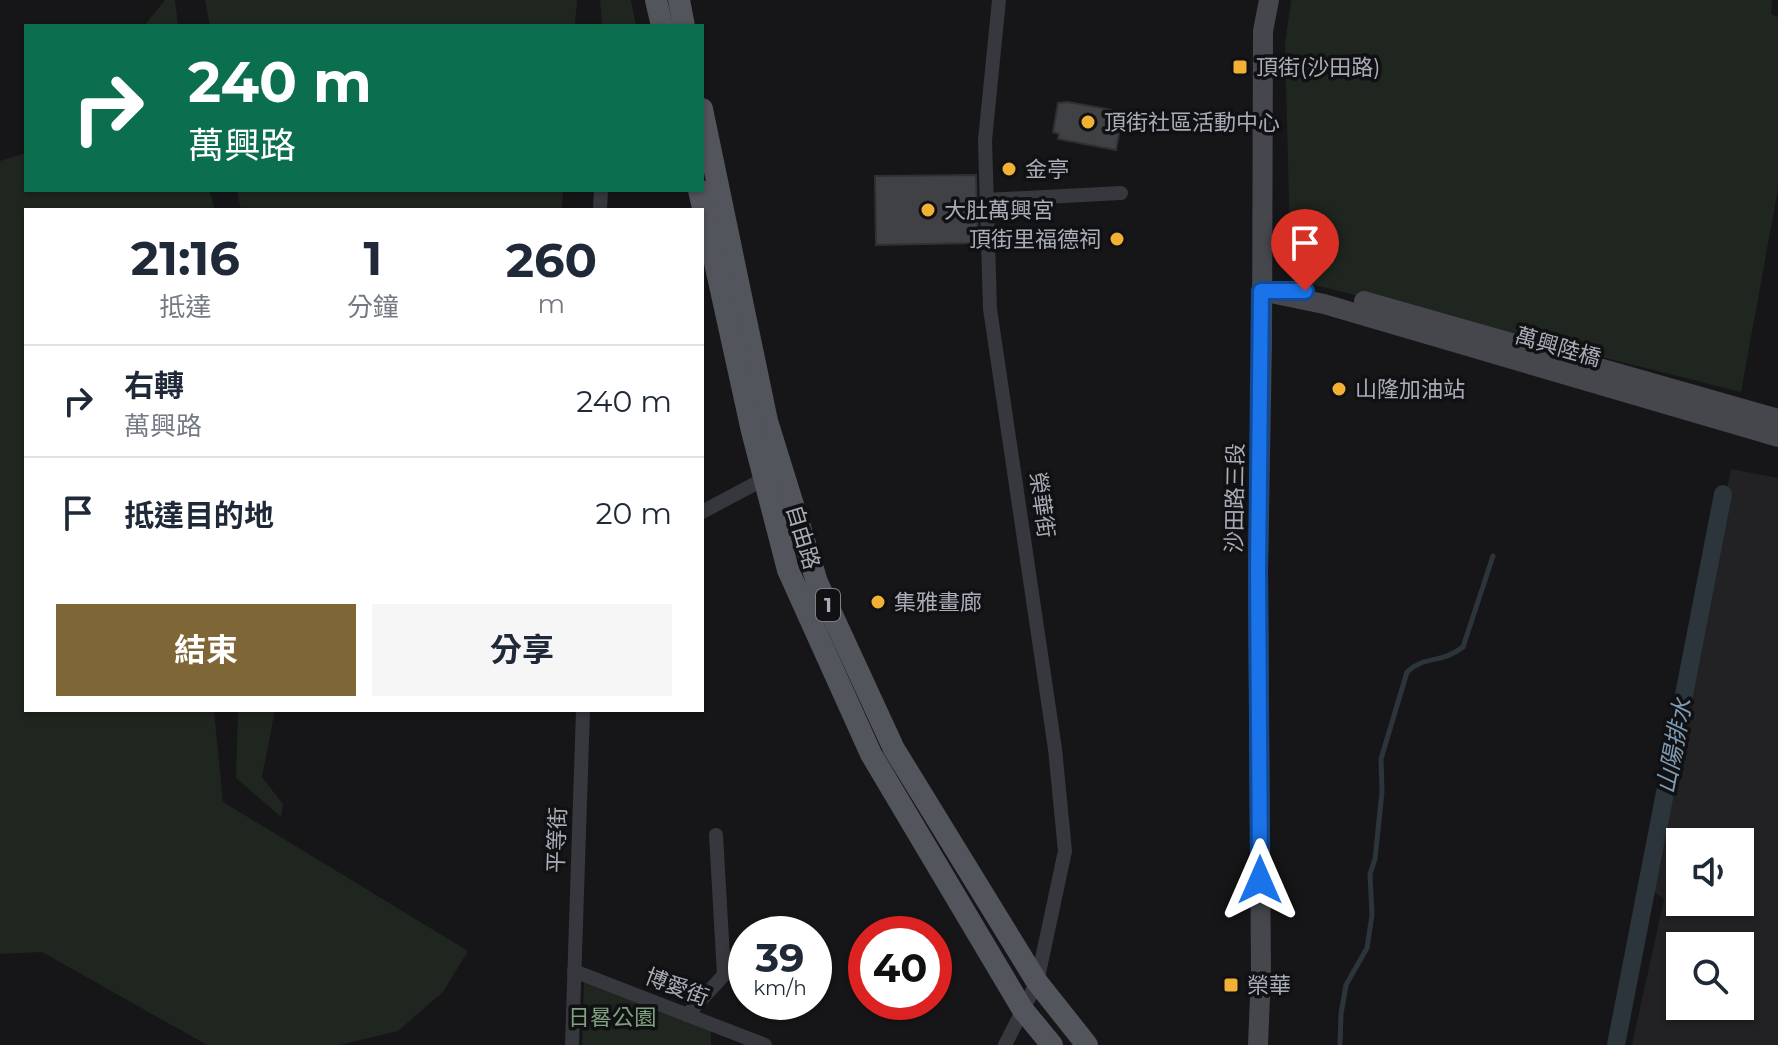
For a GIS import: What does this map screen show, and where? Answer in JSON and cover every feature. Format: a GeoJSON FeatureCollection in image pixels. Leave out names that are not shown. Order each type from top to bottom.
{"type":"FeatureCollection","features":[{"type":"Feature","properties":{"kind":"main road"},"geometry":{"type":"LineString","coordinates":[[656,0],[662,24]]}},
{"type":"Feature","properties":{"kind":"main road"},"geometry":{"type":"LineString","coordinates":[[679,0],[684,24]]}},
{"type":"Feature","properties":{"kind":"main road","name":"自由路"},"geometry":{"type":"LineString","coordinates":[[704,119],[767,421],[817,582],[894,749],[1037,982],[1087,1045]]}},
{"type":"Feature","properties":{"kind":"main road","name":"自由路"},"geometry":{"type":"LineString","coordinates":[[704,212],[764,479],[788,570],[871,754],[1023,1010],[1052,1045]]}},
{"type":"Feature","properties":{"kind":"main road"},"geometry":{"type":"LineString","coordinates":[[857,723],[879,716]]}},
{"type":"Feature","properties":{"kind":"street","name":"榮華街"},"geometry":{"type":"LineString","coordinates":[[999,0],[985,140],[990,309],[1055,749],[1065,851],[1037,982],[1005,1045]]}},
{"type":"Feature","properties":{"kind":"street","name":"沙田路三段"},"geometry":{"type":"LineString","coordinates":[[1258,1045],[1261,973],[1258,586],[1263,31],[1269,0]]}},
{"type":"Feature","properties":{"kind":"street"},"geometry":{"type":"LineString","coordinates":[[985,200],[1121,193]]}},
{"type":"Feature","properties":{"kind":"street"},"geometry":{"type":"LineString","coordinates":[[1261,291],[1326,297]]}},
{"type":"Feature","properties":{"kind":"street","name":"萬興陸橋"},"geometry":{"type":"LineString","coordinates":[[1326,297],[1778,419]]}},
{"type":"Feature","properties":{"kind":"street","name":"萬興陸橋"},"geometry":{"type":"LineString","coordinates":[[1326,297],[1778,437]]}},
{"type":"Feature","properties":{"kind":"street"},"geometry":{"type":"LineString","coordinates":[[704,511],[764,479]]}},
{"type":"Feature","properties":{"kind":"street","name":"平等街"},"geometry":{"type":"LineString","coordinates":[[572,1045],[583,712]]}},
{"type":"Feature","properties":{"kind":"street"},"geometry":{"type":"LineString","coordinates":[[687,1015],[724,975],[716,835]]}},
{"type":"Feature","properties":{"kind":"street","name":"博愛街"},"geometry":{"type":"LineString","coordinates":[[574,971],[687,1015],[729,1038],[765,1045]]}},
{"type":"Feature","properties":{"kind":"shaded area"},"geometry":{"type":"Polygon","coordinates":[[[1731,469],[1778,478],[1778,1045],[1632,1045],[1664,899],[1647,887],[1731,469]]]}},
{"type":"Feature","properties":{"kind":"green space"},"geometry":{"type":"Polygon","coordinates":[[[165,0],[175,0],[178,24],[146,24],[165,0]]]}},
{"type":"Feature","properties":{"kind":"green space"},"geometry":{"type":"Polygon","coordinates":[[[205,0],[577,0],[575,24],[210,24],[205,0]]]}},
{"type":"Feature","properties":{"kind":"green space"},"geometry":{"type":"Polygon","coordinates":[[[600,0],[631,0],[636,24],[602,24],[600,0]]]}},
{"type":"Feature","properties":{"kind":"green space"},"geometry":{"type":"Polygon","coordinates":[[[1291,0],[1772,0],[1771,14],[1778,17],[1778,189],[1741,392],[1291,279],[1285,46],[1291,0]]]}},
{"type":"Feature","properties":{"kind":"green space"},"geometry":{"type":"Polygon","coordinates":[[[24,154],[24,192],[210,192],[214,208],[24,208],[24,712],[214,712],[223,802],[468,951],[443,992],[398,1031],[340,1045],[207,1045],[42,952],[0,954],[0,161],[24,154]]]}},
{"type":"Feature","properties":{"kind":"green space"},"geometry":{"type":"Polygon","coordinates":[[[237,192],[563,192],[562,208],[241,208],[237,192]]]}},
{"type":"Feature","properties":{"kind":"green space"},"geometry":{"type":"Polygon","coordinates":[[[238,712],[275,712],[262,777],[283,804],[281,817],[236,778],[238,712]]]}},
{"type":"Feature","properties":{"kind":"green space","name":"日晷公園"},"geometry":{"type":"Polygon","coordinates":[[[584,978],[711,1025],[711,1045],[582,1045],[584,978]]]}},
{"type":"Feature","properties":{"kind":"building","name":"頂街社區活動中心"},"geometry":{"type":"Polygon","coordinates":[[[1058,103],[1123,112],[1116,150],[1058,139],[1059,134],[1053,132],[1058,103]]]}},
{"type":"Feature","properties":{"kind":"building","name":"大肚萬興宮"},"geometry":{"type":"Polygon","coordinates":[[[976,175],[978,243],[876,245],[875,176],[976,175]]]}},
{"type":"Feature","properties":{"kind":"waterway","name":"山陽排水"},"geometry":{"type":"LineString","coordinates":[[1616,1045],[1723,494]]}},
{"type":"Feature","properties":{"kind":"waterway"},"geometry":{"type":"LineString","coordinates":[[1340,1045],[1346,985],[1367,948],[1372,915],[1370,874],[1375,859],[1382,792],[1381,759],[1407,672],[1463,647],[1493,556]]}},
{"type":"Feature","properties":{"kind":"place","name":"頂街(沙田路)"},"geometry":{"type":"Point","coordinates":[1240,67]}},
{"type":"Feature","properties":{"kind":"place","name":"頂街社區活動中心"},"geometry":{"type":"Point","coordinates":[1088,122]}},
{"type":"Feature","properties":{"kind":"place","name":"金亭"},"geometry":{"type":"Point","coordinates":[1009,169]}},
{"type":"Feature","properties":{"kind":"place","name":"大肚萬興宮"},"geometry":{"type":"Point","coordinates":[928,210]}},
{"type":"Feature","properties":{"kind":"place","name":"頂街里福德祠"},"geometry":{"type":"Point","coordinates":[1117,239]}},
{"type":"Feature","properties":{"kind":"place","name":"山隆加油站"},"geometry":{"type":"Point","coordinates":[1339,389]}},
{"type":"Feature","properties":{"kind":"place","name":"集雅畫廊"},"geometry":{"type":"Point","coordinates":[878,602]}},
{"type":"Feature","properties":{"kind":"place","name":"榮華"},"geometry":{"type":"Point","coordinates":[1231,985]}},
{"type":"Feature","properties":{"kind":"route"},"geometry":{"type":"LineString","coordinates":[[1260,880],[1258,571],[1261,291],[1305,291]]}}]}
